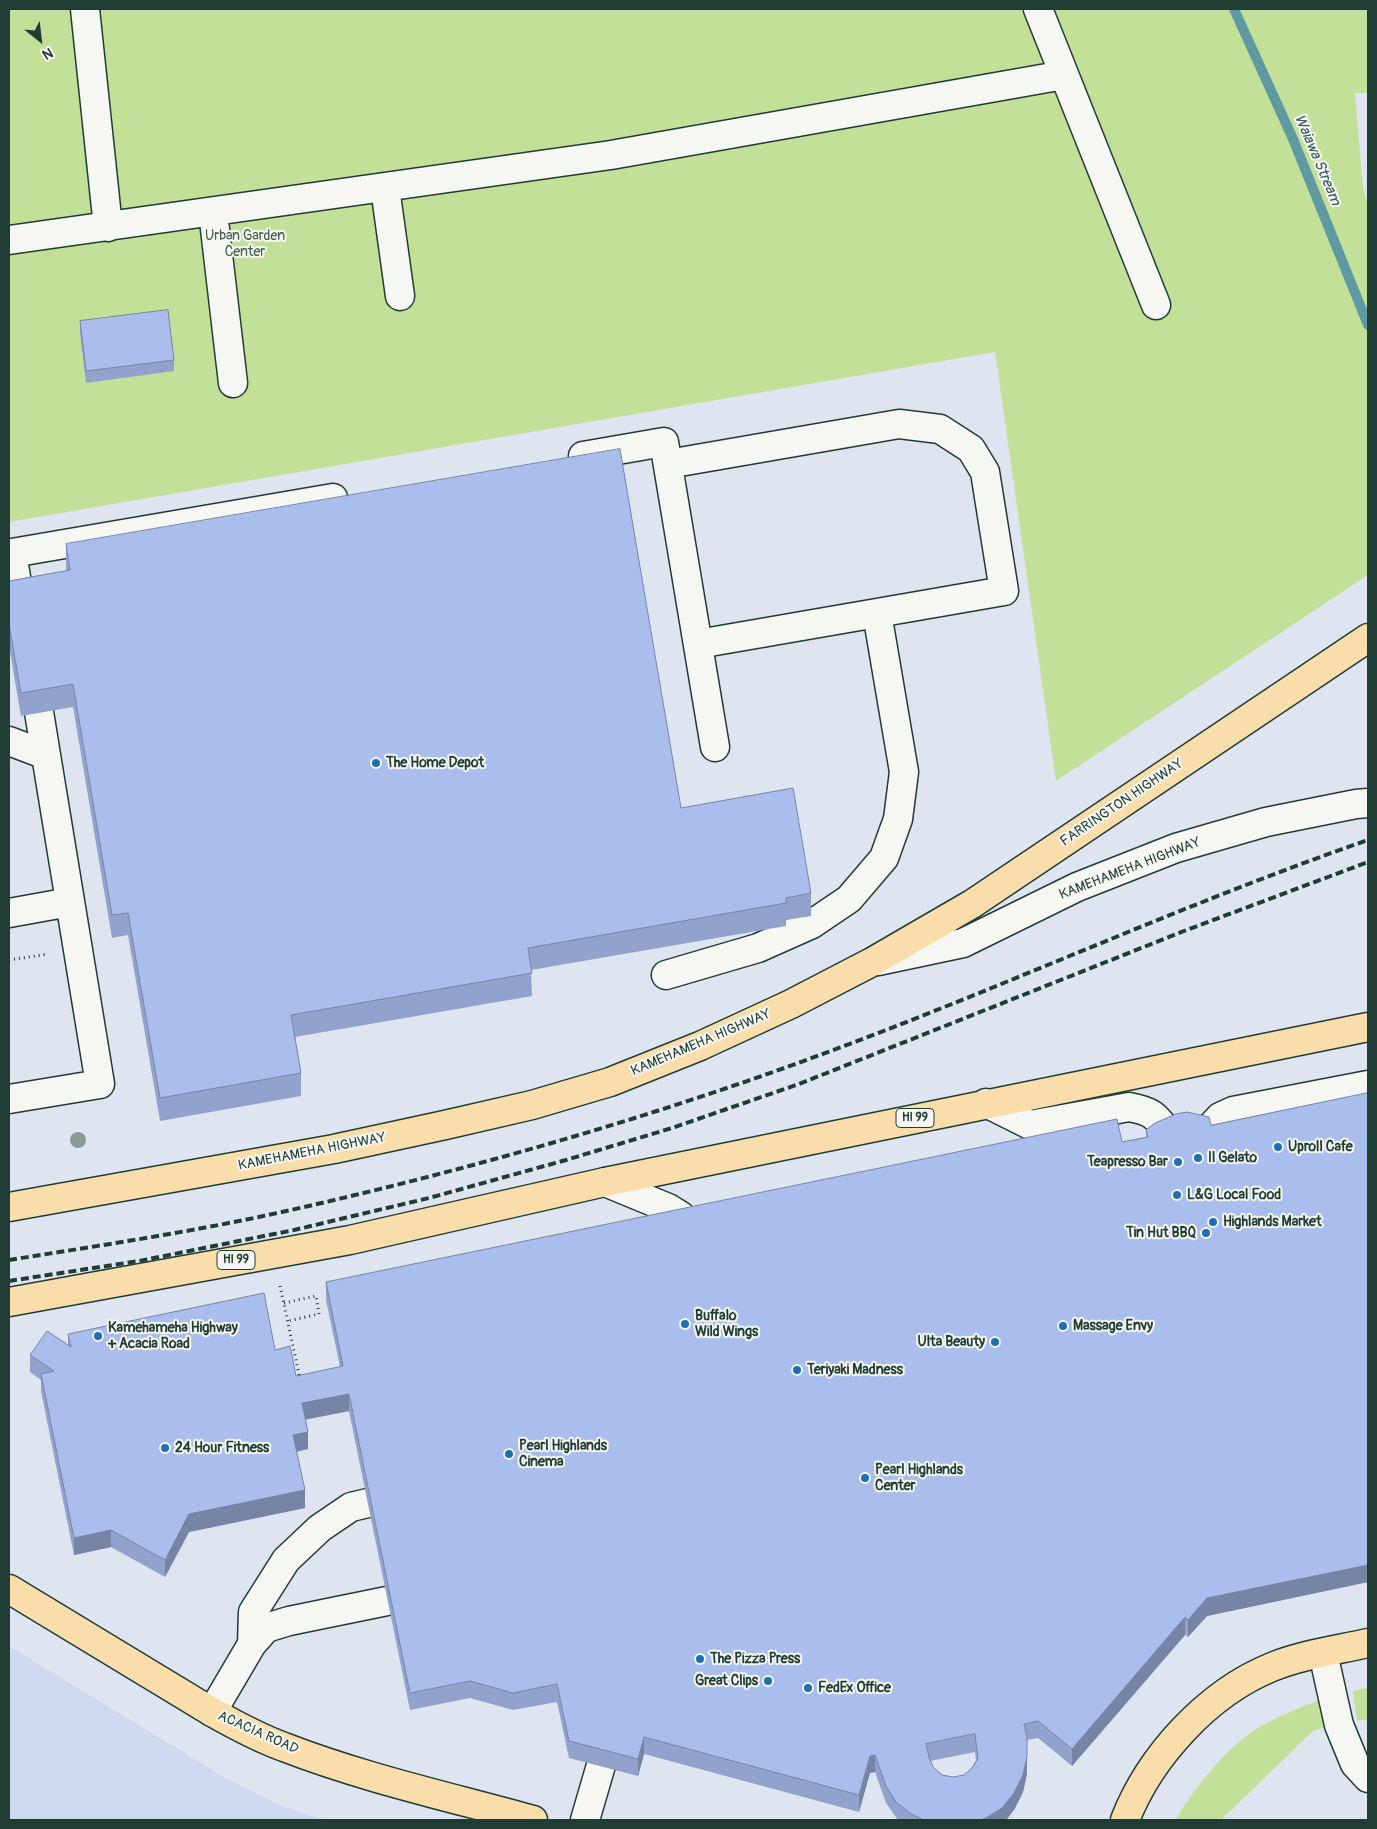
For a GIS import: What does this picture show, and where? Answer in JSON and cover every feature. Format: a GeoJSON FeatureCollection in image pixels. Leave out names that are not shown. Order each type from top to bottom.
{"type":"FeatureCollection","features":[{"type":"Feature","properties":{"kind":"main road","name":"FARRINGTON HIGHWAY"},"geometry":{"type":"LineString","coordinates":[[872,962],[972,904],[1368,638]]}},
{"type":"Feature","properties":{"kind":"main road","name":"KAMEHAMEHA HIGHWAY"},"geometry":{"type":"LineString","coordinates":[[9,1207],[334,1149],[532,1105],[610,1082],[700,1046],[791,1004],[872,962]]}},
{"type":"Feature","properties":{"kind":"main road","name":"HI 99"},"geometry":{"type":"LineString","coordinates":[[9,1302],[350,1240],[606,1182],[986,1103],[1368,1027]]}},
{"type":"Feature","properties":{"kind":"main road","name":"ACACIA ROAD"},"geometry":{"type":"LineString","coordinates":[[9,1589],[212,1712],[283,1747],[378,1778],[533,1820]]}},
{"type":"Feature","properties":{"kind":"main road"},"geometry":{"type":"LineString","coordinates":[[1126,1820],[1134,1799],[1153,1768],[1174,1741],[1202,1711],[1240,1683],[1272,1667],[1322,1652],[1368,1643]]}},
{"type":"Feature","properties":{"kind":"street"},"geometry":{"type":"LineString","coordinates":[[85,9],[108,227]]}},
{"type":"Feature","properties":{"kind":"street"},"geometry":{"type":"LineString","coordinates":[[1038,9],[1156,306]]}},
{"type":"Feature","properties":{"kind":"street"},"geometry":{"type":"LineString","coordinates":[[9,240],[611,155],[1064,75]]}},
{"type":"Feature","properties":{"kind":"street"},"geometry":{"type":"LineString","coordinates":[[385,188],[400,296]]}},
{"type":"Feature","properties":{"kind":"street"},"geometry":{"type":"LineString","coordinates":[[214,212],[233,383]]}},
{"type":"Feature","properties":{"kind":"street"},"geometry":{"type":"LineString","coordinates":[[668,464],[899,424],[940,429],[971,449],[984,472],[1004,592],[698,644]]}},
{"type":"Feature","properties":{"kind":"street"},"geometry":{"type":"LineString","coordinates":[[557,460],[664,442],[715,747]]}},
{"type":"Feature","properties":{"kind":"street"},"geometry":{"type":"LineString","coordinates":[[20,601],[10,553],[353,495]]}},
{"type":"Feature","properties":{"kind":"street"},"geometry":{"type":"LineString","coordinates":[[666,975],[758,948],[812,924],[849,899],[884,858],[898,819],[904,772],[877,613]]}},
{"type":"Feature","properties":{"kind":"street"},"geometry":{"type":"LineString","coordinates":[[9,1099],[100,1084],[39,712]]}},
{"type":"Feature","properties":{"kind":"street"},"geometry":{"type":"LineString","coordinates":[[9,741],[46,755]]}},
{"type":"Feature","properties":{"kind":"street","name":"KAMEHAMEHA HIGHWAY"},"geometry":{"type":"LineString","coordinates":[[872,962],[963,943],[1076,887],[1176,848],[1266,822],[1368,803]]}},
{"type":"Feature","properties":{"kind":"street"},"geometry":{"type":"LineString","coordinates":[[9,913],[70,902]]}},
{"type":"Feature","properties":{"kind":"street"},"geometry":{"type":"LineString","coordinates":[[1205,1133],[1220,1117],[1233,1111],[1368,1085]]}},
{"type":"Feature","properties":{"kind":"street"},"geometry":{"type":"LineString","coordinates":[[986,1103],[1030,1125],[1129,1106],[1145,1110],[1156,1118],[1168,1133]]}},
{"type":"Feature","properties":{"kind":"street"},"geometry":{"type":"LineString","coordinates":[[606,1182],[668,1208],[681,1216],[688,1225]]}},
{"type":"Feature","properties":{"kind":"street"},"geometry":{"type":"LineString","coordinates":[[252,1644],[253,1612],[286,1560],[320,1528],[351,1507],[368,1503]]}},
{"type":"Feature","properties":{"kind":"street"},"geometry":{"type":"LineString","coordinates":[[212,1712],[252,1644],[266,1628],[289,1621],[388,1601]]}},
{"type":"Feature","properties":{"kind":"street"},"geometry":{"type":"LineString","coordinates":[[1322,1652],[1339,1725],[1355,1764],[1368,1778]]}},
{"type":"Feature","properties":{"kind":"street"},"geometry":{"type":"LineString","coordinates":[[585,1820],[616,1710]]}},
{"type":"Feature","properties":{"kind":"path"},"geometry":{"type":"LineString","coordinates":[[9,960],[52,953]]}},
{"type":"Feature","properties":{"kind":"path"},"geometry":{"type":"LineString","coordinates":[[280,1286],[301,1383]]}},
{"type":"Feature","properties":{"kind":"path"},"geometry":{"type":"LineString","coordinates":[[284,1303],[316,1296],[320,1314],[288,1321]]}},
{"type":"Feature","properties":{"kind":"shaded area"},"geometry":{"type":"Polygon","coordinates":[[[9,1646],[224,1777],[282,1806],[324,1820],[9,1820],[9,1646]]]}},
{"type":"Feature","properties":{"kind":"green space","name":"Urban Garden Center"},"geometry":{"type":"Polygon","coordinates":[[[9,9],[1368,9],[1368,93],[1355,93],[1363,188],[1368,206],[1368,575],[1056,781],[995,352],[9,522],[9,9]]]}},
{"type":"Feature","properties":{"kind":"green space"},"geometry":{"type":"Polygon","coordinates":[[[1368,1688],[1368,1719],[1357,1721],[1353,1691],[1368,1688]]]}},
{"type":"Feature","properties":{"kind":"green space"},"geometry":{"type":"Polygon","coordinates":[[[1319,1700],[1325,1727],[1313,1731],[1221,1820],[1176,1820],[1210,1771],[1242,1739],[1269,1722],[1319,1700]]]}},
{"type":"Feature","properties":{"kind":"building"},"geometry":{"type":"Polygon","coordinates":[[[168,310],[174,360],[86,371],[80,321],[168,310]]]}},
{"type":"Feature","properties":{"kind":"building","name":"The Home Depot"},"geometry":{"type":"Polygon","coordinates":[[[620,449],[681,808],[793,788],[811,893],[786,898],[786,903],[528,948],[532,973],[291,1015],[301,1073],[160,1098],[128,913],[112,915],[73,684],[21,693],[9,624],[9,581],[70,570],[66,544],[620,449]]]}},
{"type":"Feature","properties":{"kind":"building","name":"Pearl Highlands Center"},"geometry":{"type":"Polygon","coordinates":[[[1368,1093],[1368,1565],[1207,1598],[1188,1620],[1185,1617],[1072,1749],[1038,1721],[1024,1724],[1027,1737],[1027,1756],[1023,1775],[1014,1793],[1002,1808],[986,1818],[980,1820],[924,1820],[911,1814],[896,1802],[886,1786],[875,1755],[870,1756],[859,1795],[644,1737],[638,1759],[569,1741],[557,1684],[513,1693],[470,1681],[410,1693],[349,1394],[302,1403],[308,1432],[293,1435],[305,1490],[189,1514],[165,1560],[111,1530],[74,1538],[41,1374],[54,1371],[30,1355],[47,1331],[71,1347],[68,1334],[264,1293],[275,1350],[290,1346],[296,1376],[343,1366],[326,1282],[1117,1119],[1122,1142],[1148,1137],[1146,1130],[1155,1123],[1176,1114],[1187,1112],[1209,1117],[1211,1125],[1368,1093]],[[975,1734],[926,1744],[933,1767],[942,1775],[953,1777],[964,1775],[972,1768],[978,1758],[975,1734]]]}},
{"type":"Feature","properties":{"kind":"waterway","name":"Waiawa Stream"},"geometry":{"type":"LineString","coordinates":[[1234,9],[1293,139],[1368,325]]}},
{"type":"Feature","properties":{"kind":"railway"},"geometry":{"type":"LineString","coordinates":[[9,1260],[256,1218],[417,1180],[603,1128],[726,1088],[860,1040],[1222,894],[1368,840]]}},
{"type":"Feature","properties":{"kind":"railway"},"geometry":{"type":"LineString","coordinates":[[9,1281],[139,1261],[294,1230],[429,1198],[672,1128],[799,1084],[1184,931],[1368,862]]}},
{"type":"Feature","properties":{"kind":"place","name":"The Home Depot"},"geometry":{"type":"Point","coordinates":[376,763]}},
{"type":"Feature","properties":{"kind":"place","name":"Uproll Cafe"},"geometry":{"type":"Point","coordinates":[1278,1147]}},
{"type":"Feature","properties":{"kind":"place","name":"Il Gelato"},"geometry":{"type":"Point","coordinates":[1198,1158]}},
{"type":"Feature","properties":{"kind":"place","name":"Teapresso Bar"},"geometry":{"type":"Point","coordinates":[1178,1162]}},
{"type":"Feature","properties":{"kind":"place","name":"L&G Local Food"},"geometry":{"type":"Point","coordinates":[1177,1195]}},
{"type":"Feature","properties":{"kind":"place","name":"Highlands Market"},"geometry":{"type":"Point","coordinates":[1213,1222]}},
{"type":"Feature","properties":{"kind":"place","name":"Tin Hut BBQ"},"geometry":{"type":"Point","coordinates":[1206,1233]}},
{"type":"Feature","properties":{"kind":"place","name":"Buffalo Wild Wings"},"geometry":{"type":"Point","coordinates":[685,1324]}},
{"type":"Feature","properties":{"kind":"place","name":"Massage Envy"},"geometry":{"type":"Point","coordinates":[1063,1326]}},
{"type":"Feature","properties":{"kind":"place","name":"Kamehameha Highway + Acacia Road"},"geometry":{"type":"Point","coordinates":[98,1336]}},
{"type":"Feature","properties":{"kind":"place","name":"Ulta Beauty"},"geometry":{"type":"Point","coordinates":[995,1342]}},
{"type":"Feature","properties":{"kind":"place","name":"Teriyaki Madness"},"geometry":{"type":"Point","coordinates":[797,1370]}},
{"type":"Feature","properties":{"kind":"place","name":"24 Hour Fitness"},"geometry":{"type":"Point","coordinates":[165,1448]}},
{"type":"Feature","properties":{"kind":"place","name":"Pearl Highlands Cinema"},"geometry":{"type":"Point","coordinates":[509,1454]}},
{"type":"Feature","properties":{"kind":"place","name":"Pearl Highlands Center"},"geometry":{"type":"Point","coordinates":[865,1478]}},
{"type":"Feature","properties":{"kind":"place","name":"The Pizza Press"},"geometry":{"type":"Point","coordinates":[700,1659]}},
{"type":"Feature","properties":{"kind":"place","name":"Great Clips"},"geometry":{"type":"Point","coordinates":[768,1681]}},
{"type":"Feature","properties":{"kind":"place","name":"FedEx Office"},"geometry":{"type":"Point","coordinates":[808,1688]}}]}
